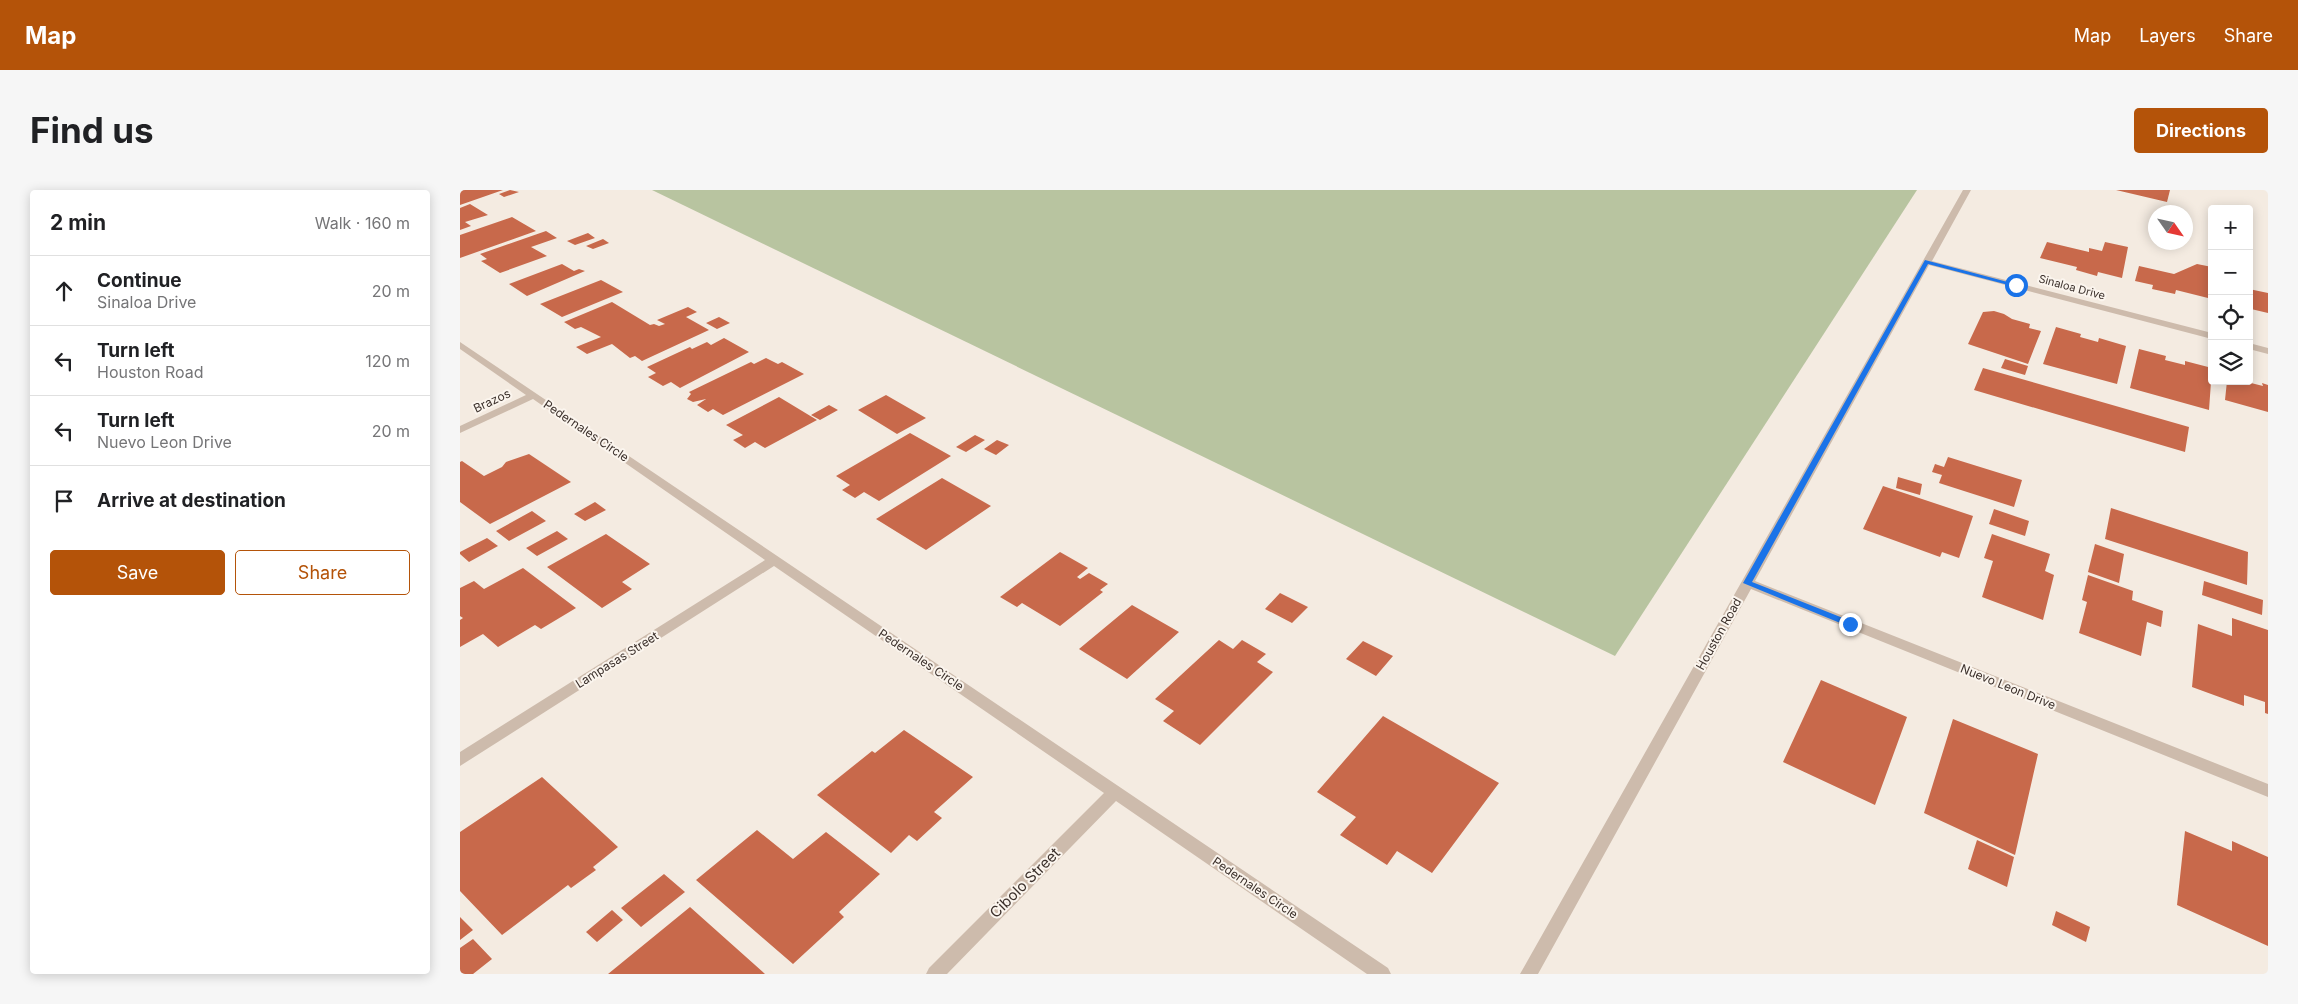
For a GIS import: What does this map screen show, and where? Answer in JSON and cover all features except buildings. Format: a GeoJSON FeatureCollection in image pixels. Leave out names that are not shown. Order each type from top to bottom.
{"type":"FeatureCollection","features":[{"type":"Feature","properties":{"kind":"street","name":"Houston Road"},"geometry":{"type":"LineString","coordinates":[[1529,974],[1966,190]]}},
{"type":"Feature","properties":{"kind":"street","name":"Sinaloa Drive"},"geometry":{"type":"LineString","coordinates":[[1927,262],[2208,335]]}},
{"type":"Feature","properties":{"kind":"street","name":"Pedernales Circle"},"geometry":{"type":"LineString","coordinates":[[460,345],[1382,974]]}},
{"type":"Feature","properties":{"kind":"street"},"geometry":{"type":"LineString","coordinates":[[2253,347],[2268,351]]}},
{"type":"Feature","properties":{"kind":"street","name":"Brazos"},"geometry":{"type":"LineString","coordinates":[[460,430],[534,396]]}},
{"type":"Feature","properties":{"kind":"street","name":"Lampasas Street"},"geometry":{"type":"LineString","coordinates":[[460,760],[774,560]]}},
{"type":"Feature","properties":{"kind":"street","name":"Nuevo Leon Drive"},"geometry":{"type":"LineString","coordinates":[[1747,583],[2268,791]]}},
{"type":"Feature","properties":{"kind":"street","name":"Cibolo Street"},"geometry":{"type":"LineString","coordinates":[[934,974],[1115,792]]}},
{"type":"Feature","properties":{"kind":"green space"},"geometry":{"type":"Polygon","coordinates":[[[652,190],[1917,190],[1615,656],[652,190]]]}},
{"type":"Feature","properties":{"kind":"route"},"geometry":{"type":"LineString","coordinates":[[1850,624],[1747,583],[1927,262],[2016,285]]}}]}
